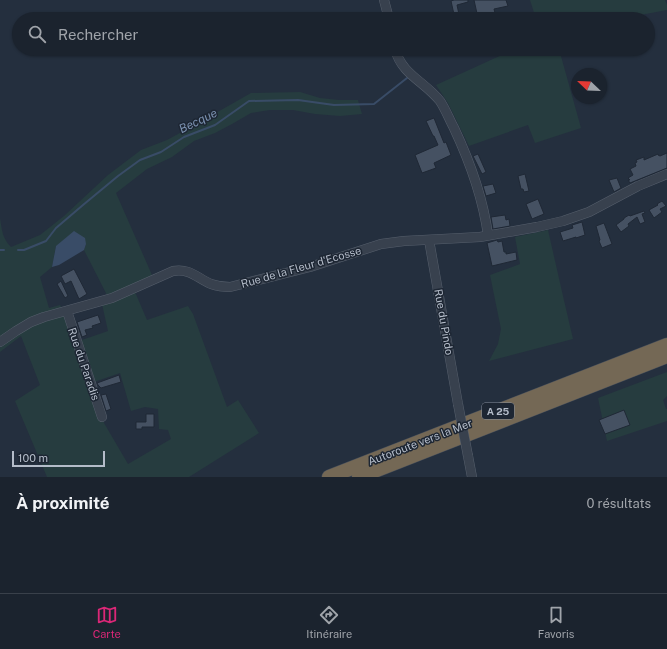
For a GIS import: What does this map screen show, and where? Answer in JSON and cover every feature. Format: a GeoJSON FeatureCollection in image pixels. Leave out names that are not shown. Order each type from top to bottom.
{"type":"FeatureCollection","features":[{"type":"Feature","properties":{"kind":"highway","name":"Autoroute vers la Mer"},"geometry":{"type":"LineString","coordinates":[[329,477],[667,345]]}},
{"type":"Feature","properties":{"kind":"highway","name":"A 25"},"geometry":{"type":"LineString","coordinates":[[359,477],[667,356]]}},
{"type":"Feature","properties":{"kind":"street"},"geometry":{"type":"LineString","coordinates":[[384,0],[387,12]]}},
{"type":"Feature","properties":{"kind":"street"},"geometry":{"type":"LineString","coordinates":[[397,56],[404,68],[433,94],[446,112],[473,173],[486,221],[488,235]]}},
{"type":"Feature","properties":{"kind":"street","name":"Rue de la Fleur d'Ecosse"},"geometry":{"type":"LineString","coordinates":[[0,342],[31,322],[112,298],[173,271],[187,271],[212,284],[222,287],[230,287],[310,267],[381,244],[480,236],[537,227],[570,219],[593,210],[638,186],[667,174]]}},
{"type":"Feature","properties":{"kind":"street","name":"Rue du Pindo"},"geometry":{"type":"LineString","coordinates":[[429,240],[472,477]]}},
{"type":"Feature","properties":{"kind":"street","name":"Rue du Paradis"},"geometry":{"type":"LineString","coordinates":[[66,311],[102,417]]}},
{"type":"Feature","properties":{"kind":"green space"},"geometry":{"type":"Polygon","coordinates":[[[530,0],[665,0],[667,5],[667,10],[655,12],[534,12],[530,0]]]}},
{"type":"Feature","properties":{"kind":"green space"},"geometry":{"type":"Polygon","coordinates":[[[500,56],[561,56],[571,92],[571,104],[574,104],[581,128],[535,143],[528,125],[469,146],[448,103],[436,85],[500,56]]]}},
{"type":"Feature","properties":{"kind":"green space"},"geometry":{"type":"Polygon","coordinates":[[[300,92],[320,98],[358,100],[362,114],[340,116],[293,110],[270,110],[251,113],[215,133],[194,141],[172,157],[147,169],[116,193],[156,282],[135,292],[147,320],[188,306],[193,314],[227,407],[238,400],[259,433],[189,477],[47,477],[15,401],[40,385],[21,336],[0,352],[0,218],[4,237],[11,247],[40,235],[64,216],[108,175],[141,150],[167,140],[251,93],[300,92]],[[86,244],[56,246],[52,267],[40,277],[49,308],[60,305],[66,316],[104,423],[128,464],[171,439],[168,430],[159,429],[158,409],[145,407],[131,411],[120,373],[94,382],[79,341],[108,331],[102,304],[110,301],[84,250],[86,244]]]}},
{"type":"Feature","properties":{"kind":"green space"},"geometry":{"type":"Polygon","coordinates":[[[548,230],[573,339],[489,361],[498,344],[501,329],[490,275],[520,264],[515,237],[548,230]]]}},
{"type":"Feature","properties":{"kind":"green space"},"geometry":{"type":"Polygon","coordinates":[[[667,372],[667,396],[663,400],[667,409],[667,421],[607,441],[598,398],[667,372]]]}},
{"type":"Feature","properties":{"kind":"water"},"geometry":{"type":"Polygon","coordinates":[[[74,231],[85,238],[86,244],[84,250],[59,265],[52,267],[56,246],[74,231]]]}},
{"type":"Feature","properties":{"kind":"building"},"geometry":{"type":"Polygon","coordinates":[[[468,0],[468,2],[457,5],[458,12],[453,12],[451,1],[468,0]]]}},
{"type":"Feature","properties":{"kind":"building"},"geometry":{"type":"Polygon","coordinates":[[[474,0],[506,0],[508,6],[494,9],[495,12],[477,12],[474,0]]]}},
{"type":"Feature","properties":{"kind":"building"},"geometry":{"type":"Polygon","coordinates":[[[434,118],[444,143],[446,142],[451,155],[434,163],[436,168],[422,173],[415,155],[438,145],[426,121],[434,118]]]}},
{"type":"Feature","properties":{"kind":"building"},"geometry":{"type":"Polygon","coordinates":[[[667,153],[667,168],[630,183],[628,178],[633,175],[630,169],[636,166],[636,160],[644,157],[644,160],[658,154],[660,156],[667,153]]]}},
{"type":"Feature","properties":{"kind":"building"},"geometry":{"type":"Polygon","coordinates":[[[478,154],[486,172],[482,174],[473,156],[478,154]]]}},
{"type":"Feature","properties":{"kind":"building"},"geometry":{"type":"Polygon","coordinates":[[[525,174],[529,191],[524,192],[523,189],[521,189],[518,176],[525,174]]]}},
{"type":"Feature","properties":{"kind":"building"},"geometry":{"type":"Polygon","coordinates":[[[617,178],[621,188],[614,192],[609,180],[617,178]]]}},
{"type":"Feature","properties":{"kind":"building"},"geometry":{"type":"Polygon","coordinates":[[[493,184],[496,193],[486,196],[483,186],[493,184]]]}},
{"type":"Feature","properties":{"kind":"building"},"geometry":{"type":"Polygon","coordinates":[[[538,199],[544,214],[532,219],[526,204],[538,199]]]}},
{"type":"Feature","properties":{"kind":"building"},"geometry":{"type":"Polygon","coordinates":[[[662,201],[666,206],[660,209],[662,212],[654,218],[649,210],[662,201]]]}},
{"type":"Feature","properties":{"kind":"building"},"geometry":{"type":"Polygon","coordinates":[[[644,211],[645,213],[642,214],[645,222],[640,224],[637,217],[621,232],[616,225],[629,215],[630,216],[644,211]]]}},
{"type":"Feature","properties":{"kind":"building"},"geometry":{"type":"Polygon","coordinates":[[[505,215],[506,220],[509,219],[510,226],[493,229],[491,217],[505,215]]]}},
{"type":"Feature","properties":{"kind":"building"},"geometry":{"type":"Polygon","coordinates":[[[582,222],[585,235],[563,241],[560,232],[573,228],[572,225],[582,222]]]}},
{"type":"Feature","properties":{"kind":"building"},"geometry":{"type":"Polygon","coordinates":[[[604,223],[612,244],[602,248],[596,226],[604,223]]]}},
{"type":"Feature","properties":{"kind":"building"},"geometry":{"type":"Polygon","coordinates":[[[497,240],[498,242],[502,241],[504,252],[506,252],[506,254],[516,252],[517,260],[492,266],[487,243],[497,240]]]}},
{"type":"Feature","properties":{"kind":"building"},"geometry":{"type":"Polygon","coordinates":[[[74,269],[87,294],[79,299],[71,281],[65,284],[61,276],[74,269]]]}},
{"type":"Feature","properties":{"kind":"building"},"geometry":{"type":"Polygon","coordinates":[[[61,281],[68,296],[65,298],[57,284],[61,281]]]}},
{"type":"Feature","properties":{"kind":"building"},"geometry":{"type":"Polygon","coordinates":[[[98,315],[101,323],[92,326],[93,328],[85,330],[87,335],[82,337],[77,322],[98,315]]]}},
{"type":"Feature","properties":{"kind":"building"},"geometry":{"type":"Polygon","coordinates":[[[119,375],[121,382],[101,388],[97,383],[119,375]]]}},
{"type":"Feature","properties":{"kind":"building"},"geometry":{"type":"Polygon","coordinates":[[[106,394],[111,409],[106,411],[101,395],[106,394]]]}},
{"type":"Feature","properties":{"kind":"building"},"geometry":{"type":"Polygon","coordinates":[[[624,410],[630,425],[605,434],[599,420],[624,410]]]}},
{"type":"Feature","properties":{"kind":"building"},"geometry":{"type":"Polygon","coordinates":[[[146,414],[154,414],[154,427],[142,427],[142,429],[136,429],[136,422],[146,422],[146,414]]]}},
{"type":"Feature","properties":{"kind":"waterway","name":"Becque"},"geometry":{"type":"LineString","coordinates":[[18,250],[24,250],[46,241],[56,228],[118,176],[140,160],[161,152],[184,137],[215,125],[249,101],[298,100],[334,105],[374,104],[407,78]]}}]}
